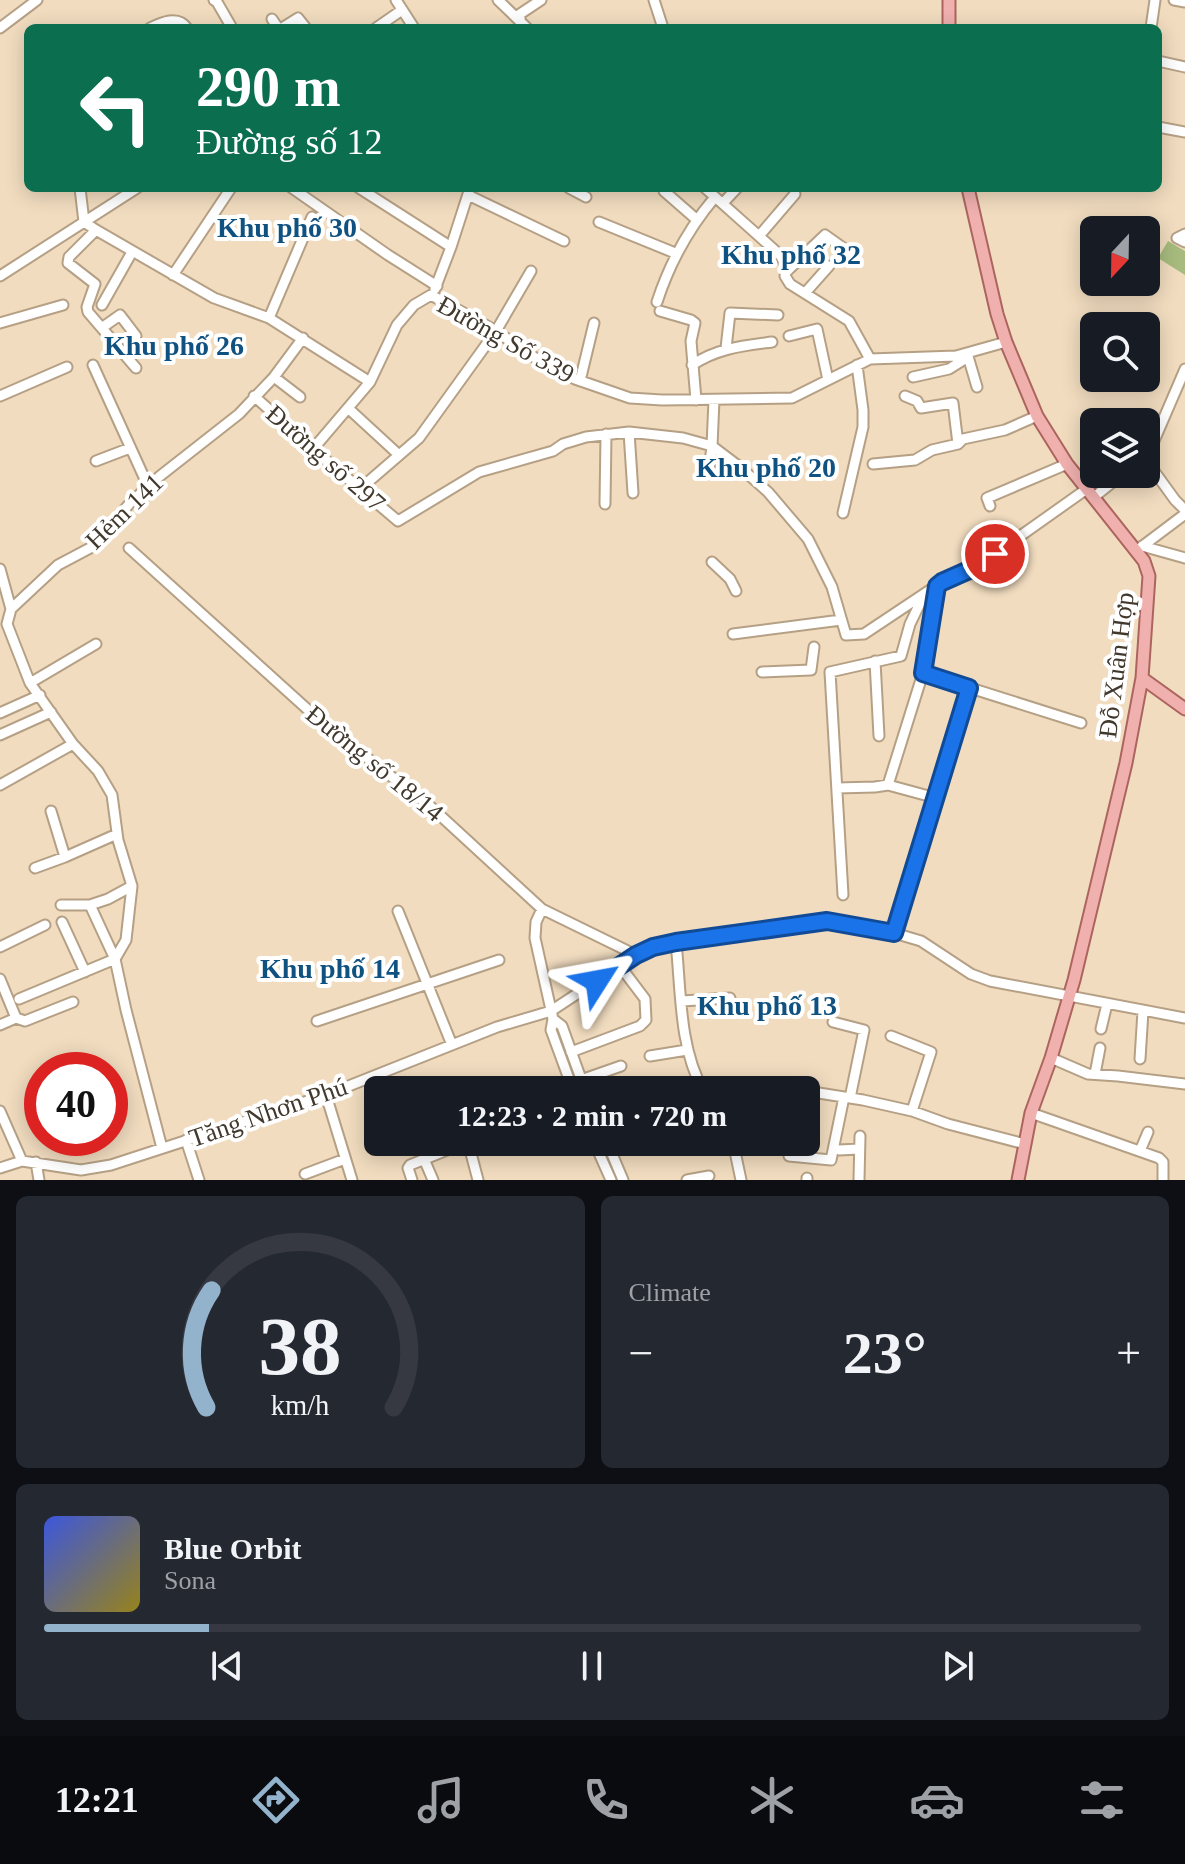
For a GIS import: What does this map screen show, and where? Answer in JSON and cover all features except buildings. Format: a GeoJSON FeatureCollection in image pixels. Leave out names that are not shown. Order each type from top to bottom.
{"type":"FeatureCollection","features":[{"type":"Feature","properties":{"kind":"main road"},"geometry":{"type":"LineString","coordinates":[[949,0],[949,24]]}},
{"type":"Feature","properties":{"kind":"main road","name":"Đỗ Xuân Hợp"},"geometry":{"type":"LineString","coordinates":[[969,192],[991,293],[1006,342],[1037,416],[1067,464],[1139,548],[1149,576],[1142,678],[1123,777],[1069,997],[1031,1113],[1018,1180]]}},
{"type":"Feature","properties":{"kind":"main road"},"geometry":{"type":"LineString","coordinates":[[1142,678],[1185,709]]}},
{"type":"Feature","properties":{"kind":"street"},"geometry":{"type":"LineString","coordinates":[[0,28],[37,0]]}},
{"type":"Feature","properties":{"kind":"street"},"geometry":{"type":"LineString","coordinates":[[396,0],[411,24]]}},
{"type":"Feature","properties":{"kind":"street"},"geometry":{"type":"LineString","coordinates":[[498,0],[524,24]]}},
{"type":"Feature","properties":{"kind":"street"},"geometry":{"type":"LineString","coordinates":[[520,19],[520,14],[541,0]]}},
{"type":"Feature","properties":{"kind":"street"},"geometry":{"type":"LineString","coordinates":[[654,0],[662,24]]}},
{"type":"Feature","properties":{"kind":"street"},"geometry":{"type":"LineString","coordinates":[[1152,24],[1155,0]]}},
{"type":"Feature","properties":{"kind":"street"},"geometry":{"type":"LineString","coordinates":[[1174,0],[1185,2]]}},
{"type":"Feature","properties":{"kind":"street"},"geometry":{"type":"LineString","coordinates":[[218,1],[230,24]]}},
{"type":"Feature","properties":{"kind":"street"},"geometry":{"type":"LineString","coordinates":[[382,24],[402,10]]}},
{"type":"Feature","properties":{"kind":"street"},"geometry":{"type":"LineString","coordinates":[[280,24],[298,18],[303,24]]}},
{"type":"Feature","properties":{"kind":"street"},"geometry":{"type":"LineString","coordinates":[[162,24],[176,19],[184,24]]}},
{"type":"Feature","properties":{"kind":"street"},"geometry":{"type":"LineString","coordinates":[[1162,62],[1185,67]]}},
{"type":"Feature","properties":{"kind":"street"},"geometry":{"type":"LineString","coordinates":[[1162,128],[1185,132]]}},
{"type":"Feature","properties":{"kind":"street"},"geometry":{"type":"LineString","coordinates":[[80,192],[84,222],[96,230],[214,298],[269,318],[370,382]]}},
{"type":"Feature","properties":{"kind":"street"},"geometry":{"type":"LineString","coordinates":[[0,276],[131,192]]}},
{"type":"Feature","properties":{"kind":"street"},"geometry":{"type":"LineString","coordinates":[[173,275],[228,192]]}},
{"type":"Feature","properties":{"kind":"street"},"geometry":{"type":"LineString","coordinates":[[298,192],[434,291],[469,192],[564,241]]}},
{"type":"Feature","properties":{"kind":"street"},"geometry":{"type":"LineString","coordinates":[[365,192],[451,247]]}},
{"type":"Feature","properties":{"kind":"street"},"geometry":{"type":"LineString","coordinates":[[577,192],[586,197]]}},
{"type":"Feature","properties":{"kind":"street"},"geometry":{"type":"LineString","coordinates":[[665,192],[696,219]]}},
{"type":"Feature","properties":{"kind":"street"},"geometry":{"type":"LineString","coordinates":[[710,192],[785,262],[786,280],[849,321],[870,359]]}},
{"type":"Feature","properties":{"kind":"street"},"geometry":{"type":"LineString","coordinates":[[696,400],[691,341],[695,323],[658,306],[675,253],[696,219],[731,192]]}},
{"type":"Feature","properties":{"kind":"street"},"geometry":{"type":"LineString","coordinates":[[759,236],[795,194]]}},
{"type":"Feature","properties":{"kind":"street"},"geometry":{"type":"LineString","coordinates":[[269,318],[312,217]]}},
{"type":"Feature","properties":{"kind":"street"},"geometry":{"type":"LineString","coordinates":[[599,222],[675,253]]}},
{"type":"Feature","properties":{"kind":"street"},"geometry":{"type":"LineString","coordinates":[[96,230],[67,260],[95,284],[88,312],[136,368]]}},
{"type":"Feature","properties":{"kind":"street"},"geometry":{"type":"LineString","coordinates":[[1185,234],[1177,238],[1185,242]]}},
{"type":"Feature","properties":{"kind":"street"},"geometry":{"type":"LineString","coordinates":[[787,271],[825,235],[849,252]]}},
{"type":"Feature","properties":{"kind":"street"},"geometry":{"type":"LineString","coordinates":[[102,305],[132,252]]}},
{"type":"Feature","properties":{"kind":"street"},"geometry":{"type":"LineString","coordinates":[[805,293],[829,266]]}},
{"type":"Feature","properties":{"kind":"street"},"geometry":{"type":"LineString","coordinates":[[361,488],[419,438],[496,331],[531,271]]}},
{"type":"Feature","properties":{"kind":"street","name":"Đường Số 339"},"geometry":{"type":"LineString","coordinates":[[313,449],[370,382],[397,325],[414,305],[434,291],[530,355],[580,381],[630,398],[792,398],[870,359],[967,355],[1006,342]]}},
{"type":"Feature","properties":{"kind":"street"},"geometry":{"type":"LineString","coordinates":[[0,323],[63,305]]}},
{"type":"Feature","properties":{"kind":"street"},"geometry":{"type":"LineString","coordinates":[[726,348],[730,313],[778,315]]}},
{"type":"Feature","properties":{"kind":"street"},"geometry":{"type":"LineString","coordinates":[[103,327],[120,315],[136,336]]}},
{"type":"Feature","properties":{"kind":"street"},"geometry":{"type":"LineString","coordinates":[[580,381],[594,323]]}},
{"type":"Feature","properties":{"kind":"street"},"geometry":{"type":"LineString","coordinates":[[789,336],[817,329],[828,380]]}},
{"type":"Feature","properties":{"kind":"street","name":"Hẻm 141"},"geometry":{"type":"LineString","coordinates":[[11,609],[58,565],[92,547],[148,486],[239,414],[274,377],[303,338]]}},
{"type":"Feature","properties":{"kind":"street"},"geometry":{"type":"LineString","coordinates":[[692,365],[726,348],[772,342]]}},
{"type":"Feature","properties":{"kind":"street"},"geometry":{"type":"LineString","coordinates":[[913,377],[949,369],[967,355],[977,387]]}},
{"type":"Feature","properties":{"kind":"street"},"geometry":{"type":"LineString","coordinates":[[93,365],[148,486]]}},
{"type":"Feature","properties":{"kind":"street"},"geometry":{"type":"LineString","coordinates":[[843,513],[863,427],[857,365]]}},
{"type":"Feature","properties":{"kind":"street"},"geometry":{"type":"LineString","coordinates":[[0,396],[67,367]]}},
{"type":"Feature","properties":{"kind":"street"},"geometry":{"type":"LineString","coordinates":[[1160,427],[1185,369]]}},
{"type":"Feature","properties":{"kind":"street"},"geometry":{"type":"LineString","coordinates":[[274,377],[300,397]]}},
{"type":"Feature","properties":{"kind":"street","name":"Đường số 297"},"geometry":{"type":"LineString","coordinates":[[254,396],[398,521],[479,472],[553,451],[574,440],[629,432],[683,438],[712,446]]}},
{"type":"Feature","properties":{"kind":"street"},"geometry":{"type":"LineString","coordinates":[[905,396],[917,401],[921,408],[953,403],[958,444]]}},
{"type":"Feature","properties":{"kind":"street"},"geometry":{"type":"LineString","coordinates":[[709,471],[714,400]]}},
{"type":"Feature","properties":{"kind":"street"},"geometry":{"type":"LineString","coordinates":[[349,409],[399,455]]}},
{"type":"Feature","properties":{"kind":"street"},"geometry":{"type":"LineString","coordinates":[[873,464],[915,460],[932,450],[958,444],[963,439],[1005,430],[1037,416]]}},
{"type":"Feature","properties":{"kind":"street"},"geometry":{"type":"LineString","coordinates":[[629,432],[633,493]]}},
{"type":"Feature","properties":{"kind":"street"},"geometry":{"type":"LineString","coordinates":[[605,504],[606,434]]}},
{"type":"Feature","properties":{"kind":"street"},"geometry":{"type":"LineString","coordinates":[[712,446],[768,492],[808,539],[832,587],[846,635],[864,634],[924,593],[978,566],[1099,488]]}},
{"type":"Feature","properties":{"kind":"street"},"geometry":{"type":"LineString","coordinates":[[96,461],[130,448]]}},
{"type":"Feature","properties":{"kind":"street"},"geometry":{"type":"LineString","coordinates":[[990,506],[987,499],[1067,464]]}},
{"type":"Feature","properties":{"kind":"street"},"geometry":{"type":"LineString","coordinates":[[1139,548],[1185,512],[1160,479]]}},
{"type":"Feature","properties":{"kind":"street","name":"Đường số 18/14"},"geometry":{"type":"LineString","coordinates":[[129,548],[327,727],[431,807],[542,909],[636,955]]}},
{"type":"Feature","properties":{"kind":"street"},"geometry":{"type":"LineString","coordinates":[[1139,548],[1185,558]]}},
{"type":"Feature","properties":{"kind":"street"},"geometry":{"type":"LineString","coordinates":[[712,562],[723,570],[736,591]]}},
{"type":"Feature","properties":{"kind":"street"},"geometry":{"type":"LineString","coordinates":[[0,569],[11,609],[4,624],[30,683],[73,744],[98,771],[112,795],[117,834],[132,886],[126,940],[115,959],[19,999]]}},
{"type":"Feature","properties":{"kind":"street"},"geometry":{"type":"LineString","coordinates":[[888,785],[923,673],[937,586]]}},
{"type":"Feature","properties":{"kind":"street"},"geometry":{"type":"LineString","coordinates":[[843,895],[830,672],[901,656],[910,624],[924,593]]}},
{"type":"Feature","properties":{"kind":"street"},"geometry":{"type":"LineString","coordinates":[[733,634],[841,620]]}},
{"type":"Feature","properties":{"kind":"street"},"geometry":{"type":"LineString","coordinates":[[30,683],[96,644]]}},
{"type":"Feature","properties":{"kind":"street"},"geometry":{"type":"LineString","coordinates":[[762,672],[811,670],[814,647]]}},
{"type":"Feature","properties":{"kind":"street"},"geometry":{"type":"LineString","coordinates":[[875,661],[879,736]]}},
{"type":"Feature","properties":{"kind":"street"},"geometry":{"type":"LineString","coordinates":[[923,673],[1081,723]]}},
{"type":"Feature","properties":{"kind":"street"},"geometry":{"type":"LineString","coordinates":[[894,933],[969,688]]}},
{"type":"Feature","properties":{"kind":"street"},"geometry":{"type":"LineString","coordinates":[[0,713],[40,695]]}},
{"type":"Feature","properties":{"kind":"street"},"geometry":{"type":"LineString","coordinates":[[0,735],[51,712]]}},
{"type":"Feature","properties":{"kind":"street"},"geometry":{"type":"LineString","coordinates":[[0,785],[73,744]]}},
{"type":"Feature","properties":{"kind":"street"},"geometry":{"type":"LineString","coordinates":[[837,788],[888,785],[936,798]]}},
{"type":"Feature","properties":{"kind":"street"},"geometry":{"type":"LineString","coordinates":[[51,811],[65,857]]}},
{"type":"Feature","properties":{"kind":"street"},"geometry":{"type":"LineString","coordinates":[[35,868],[117,834]]}},
{"type":"Feature","properties":{"kind":"street"},"geometry":{"type":"LineString","coordinates":[[61,905],[90,905],[132,886]]}},
{"type":"Feature","properties":{"kind":"street"},"geometry":{"type":"LineString","coordinates":[[90,905],[115,959],[162,1148]]}},
{"type":"Feature","properties":{"kind":"street"},"geometry":{"type":"LineString","coordinates":[[542,909],[536,922],[535,938],[552,1015],[551,1030],[568,1076]]}},
{"type":"Feature","properties":{"kind":"street"},"geometry":{"type":"LineString","coordinates":[[398,911],[452,1045]]}},
{"type":"Feature","properties":{"kind":"street","name":"Tăng Nhơn Phú"},"geometry":{"type":"LineString","coordinates":[[0,1168],[22,1161],[96,1169],[326,1095],[497,1027],[552,1015],[636,955],[653,947],[827,921],[921,941],[971,974],[990,981],[1185,1018]]}},
{"type":"Feature","properties":{"kind":"street"},"geometry":{"type":"LineString","coordinates":[[62,922],[85,972]]}},
{"type":"Feature","properties":{"kind":"street"},"geometry":{"type":"LineString","coordinates":[[0,947],[45,925]]}},
{"type":"Feature","properties":{"kind":"street"},"geometry":{"type":"LineString","coordinates":[[676,942],[687,1050],[696,1076]]}},
{"type":"Feature","properties":{"kind":"street"},"geometry":{"type":"LineString","coordinates":[[317,1021],[499,960]]}},
{"type":"Feature","properties":{"kind":"street"},"geometry":{"type":"LineString","coordinates":[[571,1052],[640,1026],[645,1021],[645,999],[620,966]]}},
{"type":"Feature","properties":{"kind":"street"},"geometry":{"type":"LineString","coordinates":[[0,979],[16,1018]]}},
{"type":"Feature","properties":{"kind":"street"},"geometry":{"type":"LineString","coordinates":[[682,1001],[730,998]]}},
{"type":"Feature","properties":{"kind":"street"},"geometry":{"type":"LineString","coordinates":[[0,1025],[16,1018],[25,1021],[73,1002]]}},
{"type":"Feature","properties":{"kind":"street"},"geometry":{"type":"LineString","coordinates":[[1101,1029],[1107,1004]]}},
{"type":"Feature","properties":{"kind":"street"},"geometry":{"type":"LineString","coordinates":[[1140,1059],[1143,1011]]}},
{"type":"Feature","properties":{"kind":"street"},"geometry":{"type":"LineString","coordinates":[[552,1015],[562,1026],[580,1076]]}},
{"type":"Feature","properties":{"kind":"street"},"geometry":{"type":"LineString","coordinates":[[789,1156],[831,1160],[864,1030],[833,1022]]}},
{"type":"Feature","properties":{"kind":"street"},"geometry":{"type":"LineString","coordinates":[[891,1036],[931,1052],[912,1111]]}},
{"type":"Feature","properties":{"kind":"street"},"geometry":{"type":"LineString","coordinates":[[1095,1074],[1100,1048]]}},
{"type":"Feature","properties":{"kind":"street"},"geometry":{"type":"LineString","coordinates":[[650,1056],[687,1050]]}},
{"type":"Feature","properties":{"kind":"street"},"geometry":{"type":"LineString","coordinates":[[1051,1058],[1088,1074],[1185,1084]]}},
{"type":"Feature","properties":{"kind":"street"},"geometry":{"type":"LineString","coordinates":[[601,1076],[621,1066]]}},
{"type":"Feature","properties":{"kind":"street"},"geometry":{"type":"LineString","coordinates":[[820,1093],[912,1111],[1025,1144]]}},
{"type":"Feature","properties":{"kind":"street"},"geometry":{"type":"LineString","coordinates":[[326,1095],[352,1180]]}},
{"type":"Feature","properties":{"kind":"street"},"geometry":{"type":"LineString","coordinates":[[0,1111],[22,1161]]}},
{"type":"Feature","properties":{"kind":"street"},"geometry":{"type":"LineString","coordinates":[[1031,1113],[1159,1158],[1163,1162],[1163,1180]]}},
{"type":"Feature","properties":{"kind":"street"},"geometry":{"type":"LineString","coordinates":[[1140,1151],[1148,1132]]}},
{"type":"Feature","properties":{"kind":"street"},"geometry":{"type":"LineString","coordinates":[[859,1180],[860,1136]]}},
{"type":"Feature","properties":{"kind":"street"},"geometry":{"type":"LineString","coordinates":[[186,1140],[199,1180]]}},
{"type":"Feature","properties":{"kind":"street"},"geometry":{"type":"LineString","coordinates":[[839,1150],[859,1149]]}},
{"type":"Feature","properties":{"kind":"street"},"geometry":{"type":"LineString","coordinates":[[412,1180],[409,1166],[432,1156]]}},
{"type":"Feature","properties":{"kind":"street"},"geometry":{"type":"LineString","coordinates":[[472,1156],[478,1180]]}},
{"type":"Feature","properties":{"kind":"street"},"geometry":{"type":"LineString","coordinates":[[600,1156],[611,1180]]}},
{"type":"Feature","properties":{"kind":"street"},"geometry":{"type":"LineString","coordinates":[[613,1156],[623,1180]]}},
{"type":"Feature","properties":{"kind":"street"},"geometry":{"type":"LineString","coordinates":[[736,1156],[741,1180]]}},
{"type":"Feature","properties":{"kind":"street"},"geometry":{"type":"LineString","coordinates":[[305,1174],[345,1159]]}},
{"type":"Feature","properties":{"kind":"street"},"geometry":{"type":"LineString","coordinates":[[424,1159],[433,1180]]}},
{"type":"Feature","properties":{"kind":"street"},"geometry":{"type":"LineString","coordinates":[[36,1162],[39,1180]]}},
{"type":"Feature","properties":{"kind":"street"},"geometry":{"type":"LineString","coordinates":[[687,1180],[709,1176]]}},
{"type":"Feature","properties":{"kind":"green space"},"geometry":{"type":"Polygon","coordinates":[[[1168,241],[1185,251],[1185,275],[1160,259],[1168,241]]]}},
{"type":"Feature","properties":{"kind":"district","name":"Khu phố 30"},"geometry":{"type":"Point","coordinates":[287,227]}},
{"type":"Feature","properties":{"kind":"district","name":"Khu phố 32"},"geometry":{"type":"Point","coordinates":[791,254]}},
{"type":"Feature","properties":{"kind":"district","name":"Khu phố 26"},"geometry":{"type":"Point","coordinates":[174,345]}},
{"type":"Feature","properties":{"kind":"district","name":"Khu phố 20"},"geometry":{"type":"Point","coordinates":[766,467]}},
{"type":"Feature","properties":{"kind":"district","name":"Khu phố 14"},"geometry":{"type":"Point","coordinates":[330,968]}},
{"type":"Feature","properties":{"kind":"district","name":"Khu phố 13"},"geometry":{"type":"Point","coordinates":[767,1005]}},
{"type":"Feature","properties":{"kind":"route"},"geometry":{"type":"LineString","coordinates":[[597,981],[636,955],[676,942],[827,921],[894,933],[969,688],[923,673],[937,586],[995,554]]}}]}
